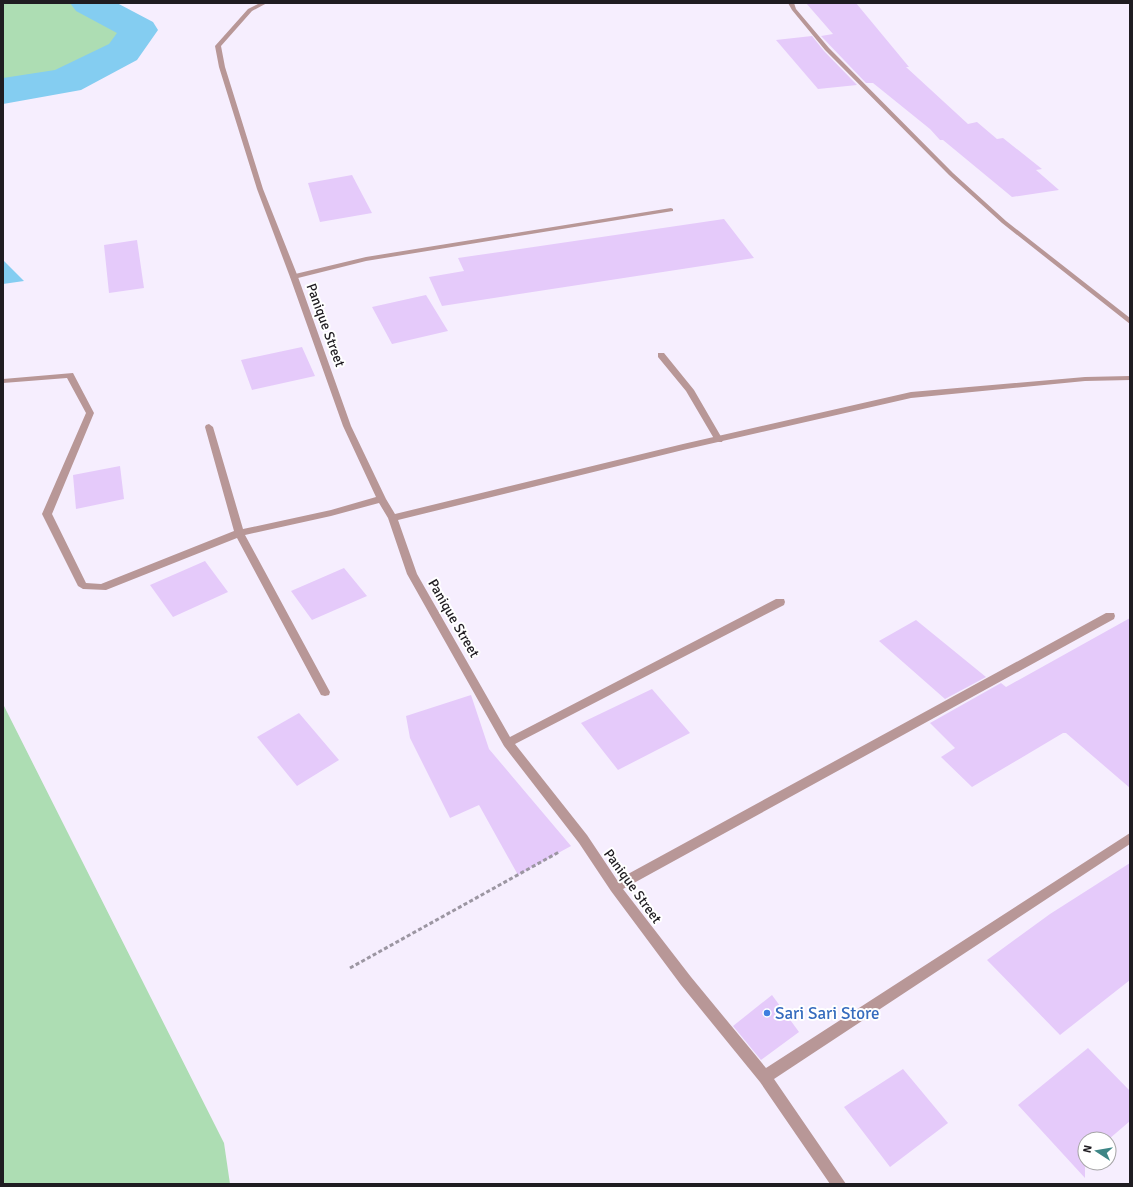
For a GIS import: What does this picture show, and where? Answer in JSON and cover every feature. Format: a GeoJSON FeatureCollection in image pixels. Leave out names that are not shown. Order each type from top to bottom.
{"type":"FeatureCollection","features":[{"type":"Feature","properties":{"kind":"street","name":"Panique Street"},"geometry":{"type":"LineString","coordinates":[[264,3],[250,10],[218,46],[222,67],[260,190],[294,278],[347,426],[381,499],[394,518],[412,574],[508,743],[582,839],[615,887],[686,981],[765,1077],[840,1184]]}},
{"type":"Feature","properties":{"kind":"street"},"geometry":{"type":"LineString","coordinates":[[791,3],[794,9],[827,49],[951,174],[1004,222],[1130,322]]}},
{"type":"Feature","properties":{"kind":"street"},"geometry":{"type":"LineString","coordinates":[[294,278],[366,259],[671,210]]}},
{"type":"Feature","properties":{"kind":"street"},"geometry":{"type":"LineString","coordinates":[[661,356],[690,390],[719,440]]}},
{"type":"Feature","properties":{"kind":"street"},"geometry":{"type":"LineString","coordinates":[[3,381],[70,375],[90,412],[47,514],[83,586],[102,588],[240,533],[331,514],[381,499]]}},
{"type":"Feature","properties":{"kind":"street"},"geometry":{"type":"LineString","coordinates":[[394,518],[683,447],[911,395],[1085,379],[1130,378]]}},
{"type":"Feature","properties":{"kind":"street"},"geometry":{"type":"LineString","coordinates":[[209,427],[240,533],[324,692]]}},
{"type":"Feature","properties":{"kind":"street"},"geometry":{"type":"LineString","coordinates":[[508,743],[780,602]]}},
{"type":"Feature","properties":{"kind":"street"},"geometry":{"type":"LineString","coordinates":[[615,887],[1110,616]]}},
{"type":"Feature","properties":{"kind":"street"},"geometry":{"type":"LineString","coordinates":[[765,1077],[1130,838]]}},
{"type":"Feature","properties":{"kind":"path"},"geometry":{"type":"LineString","coordinates":[[350,968],[582,839]]}},
{"type":"Feature","properties":{"kind":"green space"},"geometry":{"type":"Polygon","coordinates":[[[3,3],[74,3],[123,29],[112,48],[42,77],[3,81],[3,3]]]}},
{"type":"Feature","properties":{"kind":"green space"},"geometry":{"type":"Polygon","coordinates":[[[3,704],[224,1143],[230,1184],[3,1184],[3,704]]]}},
{"type":"Feature","properties":{"kind":"water"},"geometry":{"type":"Polygon","coordinates":[[[3,260],[24,281],[3,284],[3,260]]]}},
{"type":"Feature","properties":{"kind":"building"},"geometry":{"type":"Polygon","coordinates":[[[806,3],[856,3],[909,67],[906,67],[968,124],[977,122],[997,139],[1003,138],[1042,169],[1036,170],[1059,190],[1012,197],[943,140],[940,140],[930,129],[873,83],[866,83],[821,36],[833,34],[806,3]]]}},
{"type":"Feature","properties":{"kind":"building"},"geometry":{"type":"Polygon","coordinates":[[[812,36],[824,51],[857,85],[818,89],[776,40],[812,36]]]}},
{"type":"Feature","properties":{"kind":"building"},"geometry":{"type":"Polygon","coordinates":[[[352,175],[372,213],[320,222],[308,183],[352,175]]]}},
{"type":"Feature","properties":{"kind":"building"},"geometry":{"type":"Polygon","coordinates":[[[724,219],[754,258],[442,306],[429,277],[464,271],[458,258],[724,219]]]}},
{"type":"Feature","properties":{"kind":"building"},"geometry":{"type":"Polygon","coordinates":[[[137,240],[144,288],[109,293],[104,245],[137,240]]]}},
{"type":"Feature","properties":{"kind":"building"},"geometry":{"type":"Polygon","coordinates":[[[426,295],[448,331],[392,344],[372,307],[426,295]]]}},
{"type":"Feature","properties":{"kind":"building"},"geometry":{"type":"Polygon","coordinates":[[[302,347],[315,376],[252,390],[241,360],[302,347]]]}},
{"type":"Feature","properties":{"kind":"building"},"geometry":{"type":"Polygon","coordinates":[[[120,466],[124,499],[76,509],[73,475],[120,466]]]}},
{"type":"Feature","properties":{"kind":"building"},"geometry":{"type":"Polygon","coordinates":[[[205,561],[228,592],[173,617],[150,585],[205,561]]]}},
{"type":"Feature","properties":{"kind":"building"},"geometry":{"type":"Polygon","coordinates":[[[344,568],[367,596],[312,620],[291,591],[344,568]]]}},
{"type":"Feature","properties":{"kind":"building"},"geometry":{"type":"Polygon","coordinates":[[[1130,618],[1130,788],[1066,733],[1063,733],[972,787],[941,757],[955,748],[930,723],[1001,683],[1006,687],[1130,618]]]}},
{"type":"Feature","properties":{"kind":"building"},"geometry":{"type":"Polygon","coordinates":[[[916,620],[986,677],[945,699],[879,641],[916,620]]]}},
{"type":"Feature","properties":{"kind":"building"},"geometry":{"type":"Polygon","coordinates":[[[652,689],[690,733],[618,770],[581,723],[652,689]]]}},
{"type":"Feature","properties":{"kind":"building"},"geometry":{"type":"Polygon","coordinates":[[[471,695],[489,749],[571,846],[518,875],[479,805],[450,818],[410,738],[406,716],[471,695]]]}},
{"type":"Feature","properties":{"kind":"building"},"geometry":{"type":"Polygon","coordinates":[[[299,713],[339,760],[297,786],[257,737],[299,713]]]}},
{"type":"Feature","properties":{"kind":"building"},"geometry":{"type":"Polygon","coordinates":[[[1130,863],[1130,980],[1060,1035],[987,960],[1050,914],[1130,863]]]}},
{"type":"Feature","properties":{"kind":"building","name":"Sari Sari Store"},"geometry":{"type":"Polygon","coordinates":[[[772,995],[799,1032],[761,1060],[733,1026],[772,995]]]}},
{"type":"Feature","properties":{"kind":"building"},"geometry":{"type":"Polygon","coordinates":[[[1088,1048],[1130,1091],[1130,1121],[1117,1132],[1077,1131],[1077,1169],[1018,1105],[1088,1048]]]}},
{"type":"Feature","properties":{"kind":"building"},"geometry":{"type":"Polygon","coordinates":[[[903,1069],[948,1123],[890,1167],[844,1107],[903,1069]]]}},
{"type":"Feature","properties":{"kind":"building"},"geometry":{"type":"Polygon","coordinates":[[[1079,1171],[1085,1171],[1085,1178],[1079,1171]]]}},
{"type":"Feature","properties":{"kind":"waterway"},"geometry":{"type":"LineString","coordinates":[[3,91],[66,81],[123,52],[139,30],[89,3]]}},
{"type":"Feature","properties":{"kind":"place","name":"Sari Sari Store"},"geometry":{"type":"Point","coordinates":[767,1013]}}]}
